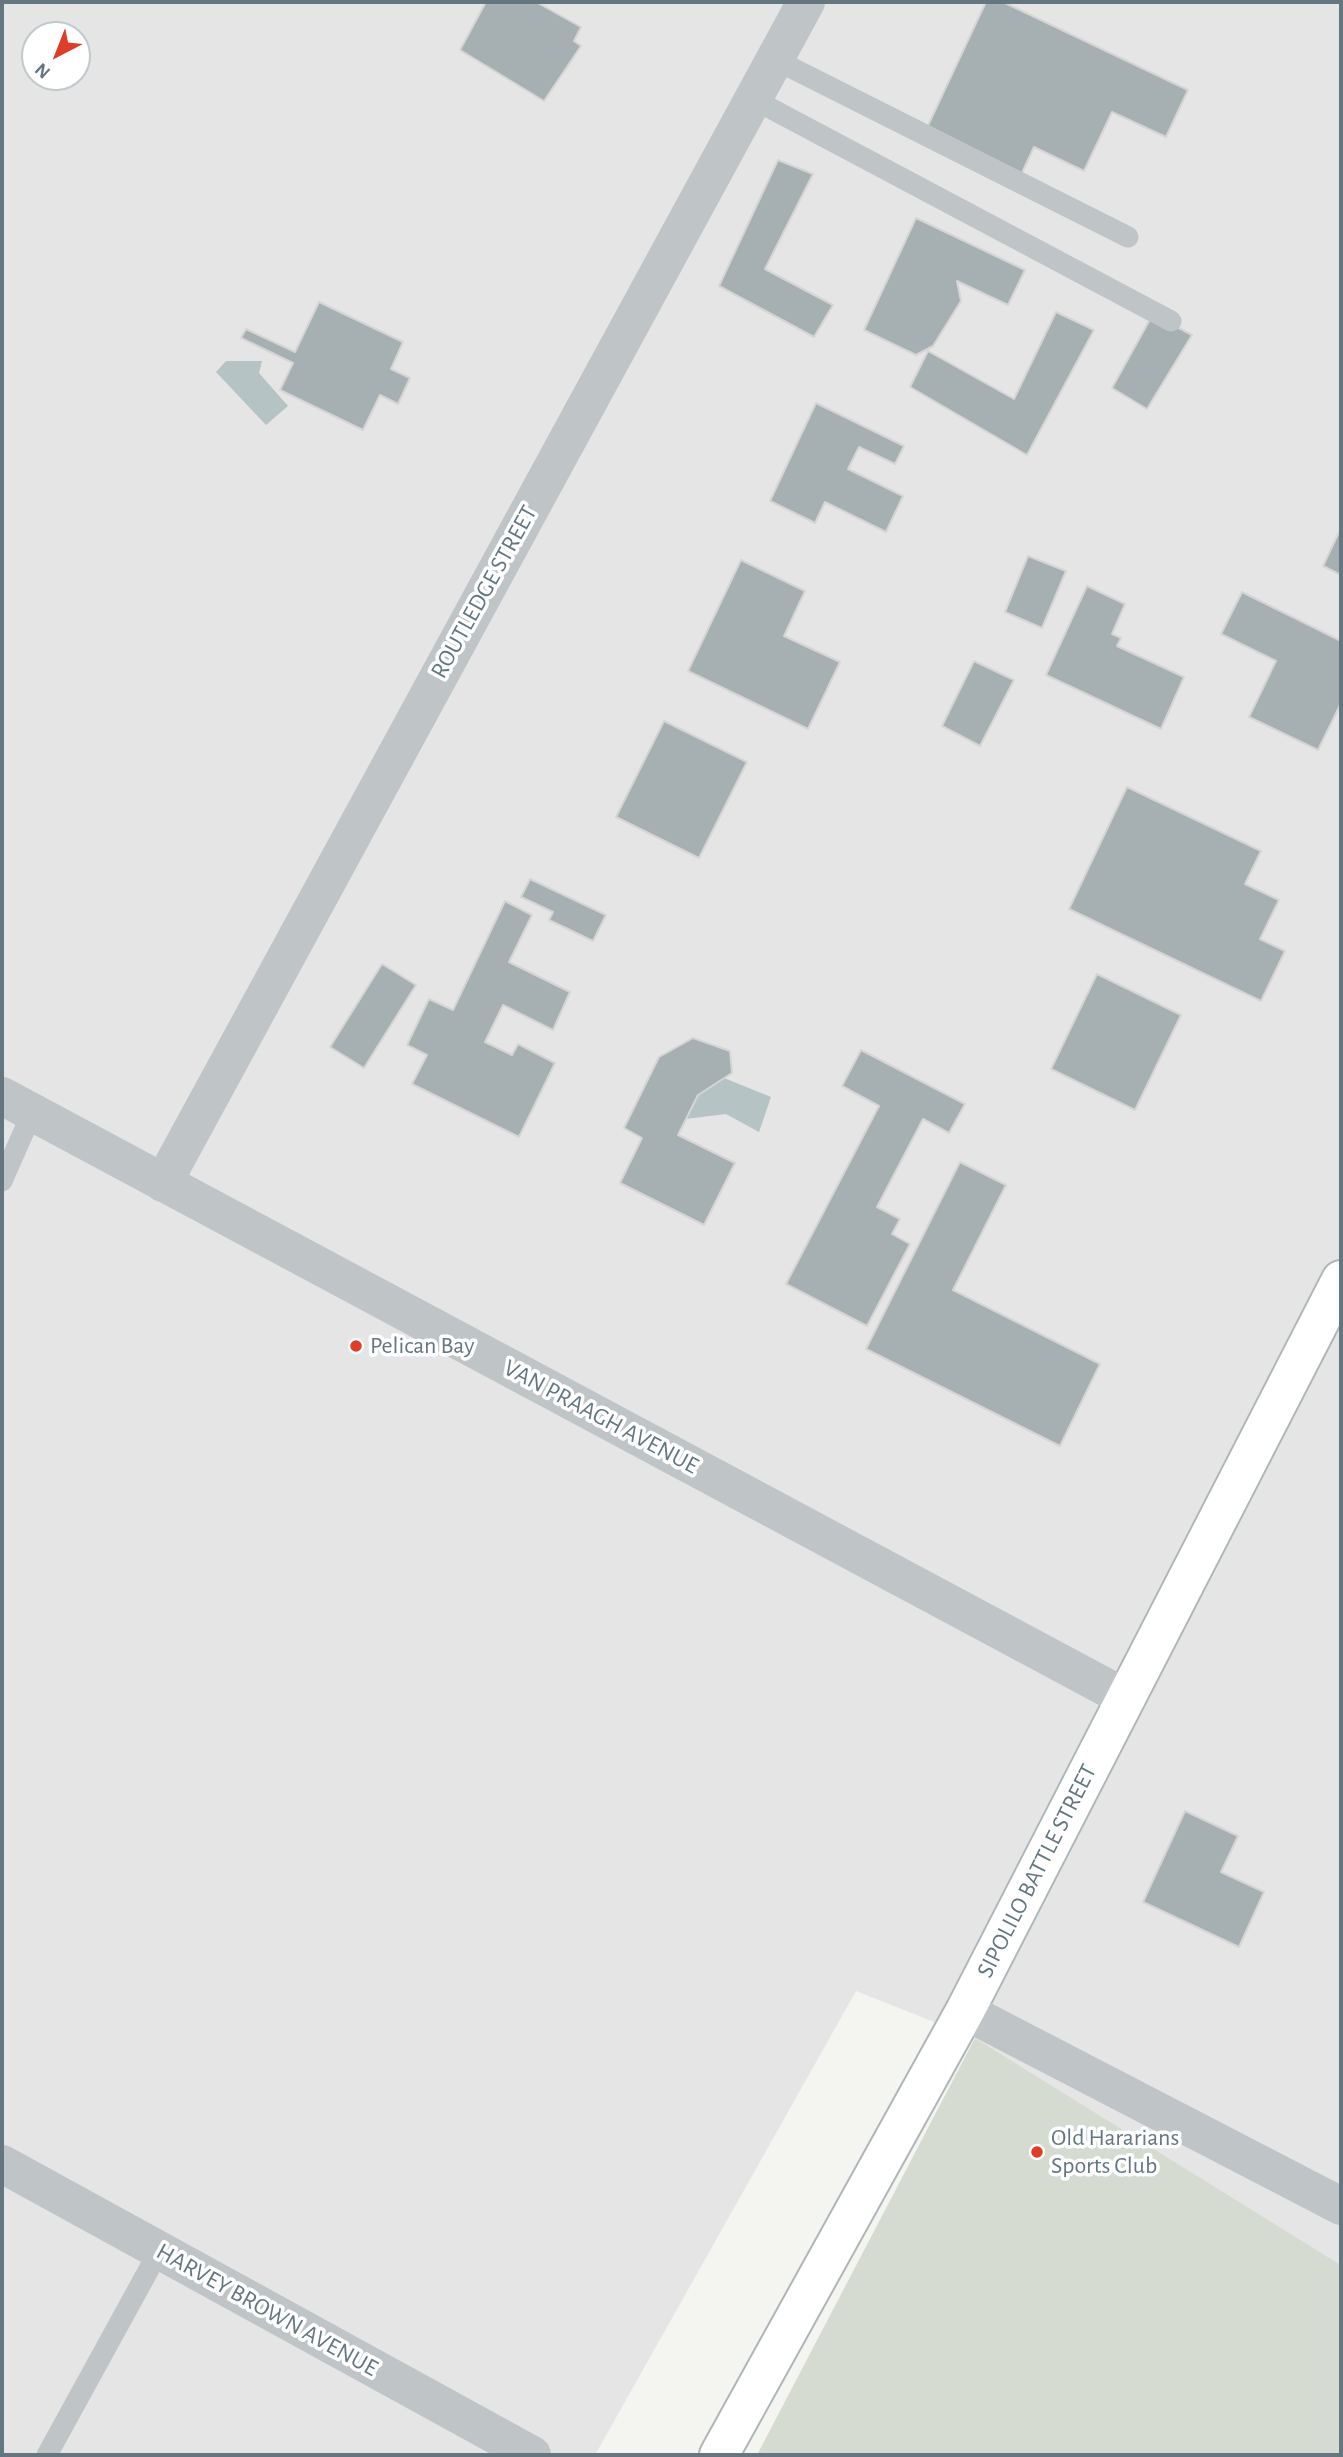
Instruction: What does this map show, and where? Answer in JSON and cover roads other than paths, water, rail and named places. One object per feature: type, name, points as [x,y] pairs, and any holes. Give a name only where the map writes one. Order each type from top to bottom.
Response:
[{"type":"main road","name":"SIPOLILO BATTLE STREET","points":[[719,2455],[965,2011],[1341,1280]]},
{"type":"street","name":"ROUTLEDGE STREET","points":[[163,1183],[776,60],[802,3]]},
{"type":"street","name":"VAN PRAAGH AVENUE","points":[[17,1105],[1126,1698]]},
{"type":"street","points":[[965,2011],[1341,2206]]},
{"type":"street","name":"HARVEY BROWN AVENUE","points":[[2,2164],[531,2455]]},
{"type":"lane","points":[[776,60],[1128,237]]},
{"type":"lane","points":[[753,99],[1171,321]]},
{"type":"lane","points":[[2,1181],[17,1105]]},
{"type":"lane","points":[[47,2455],[159,2251]]},
{"type":"place","name":"Pelican Bay","points":[[356,1346]]},
{"type":"place","name":"Old Hararians Sports Club","points":[[1037,2152]]}]
